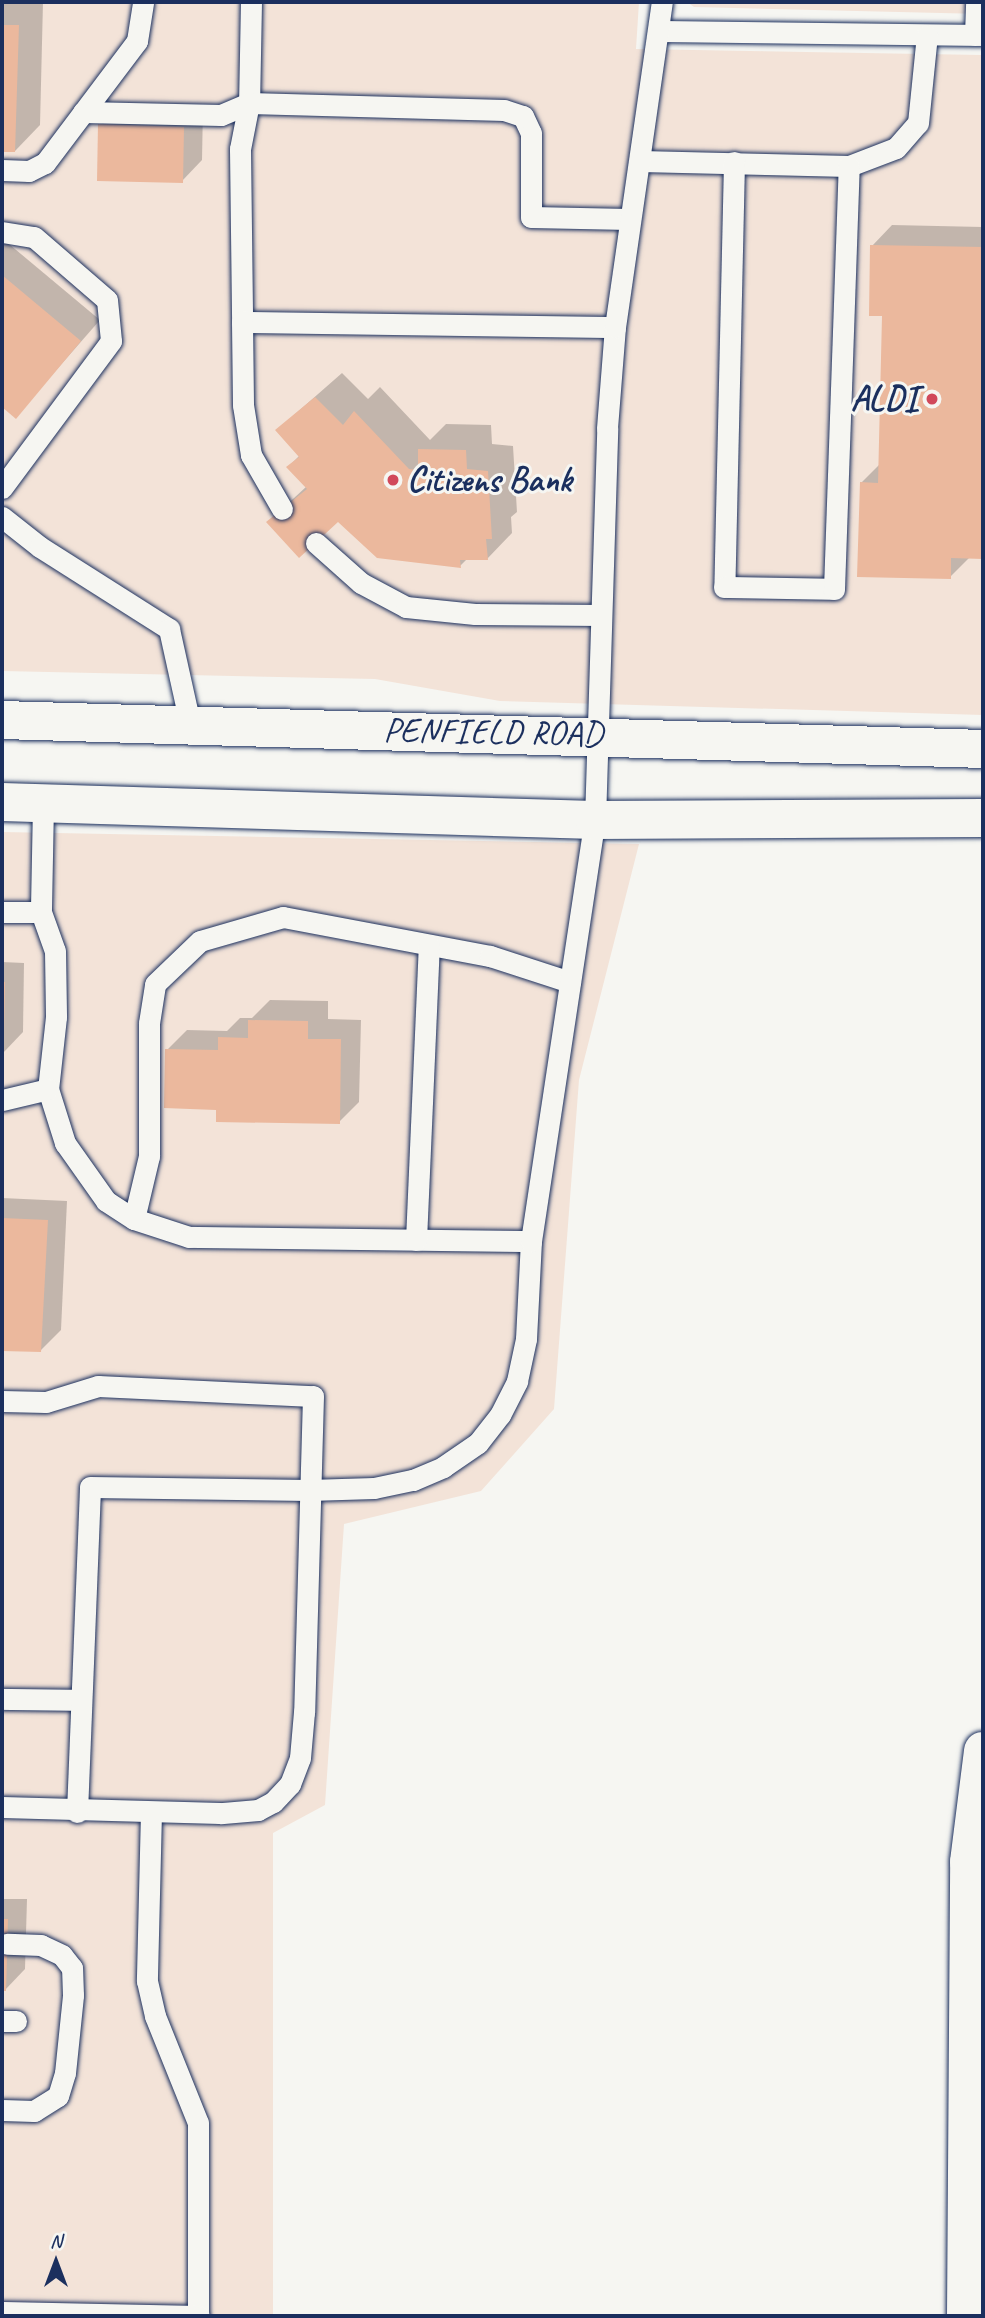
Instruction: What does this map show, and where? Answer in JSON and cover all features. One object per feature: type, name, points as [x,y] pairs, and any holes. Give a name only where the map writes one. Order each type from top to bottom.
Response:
[{"type":"main road","name":"PENFIELD ROAD","points":[[2,720],[597,734],[983,749]]},
{"type":"main road","points":[[2,802],[595,820],[983,818]]},
{"type":"main road","points":[[966,2316],[969,1862],[983,1751]]},
{"type":"lane","points":[[2,170],[29,171],[45,163],[137,41],[144,2]]},
{"type":"lane","points":[[251,2],[249,103],[240,149],[243,405],[251,456],[282,509]]},
{"type":"lane","points":[[77,1812],[90,1488],[309,1490],[374,1488],[413,1480],[443,1467],[478,1443],[500,1415],[517,1381],[526,1339],[531,1241],[595,820],[601,615],[615,327],[629,219],[661,31],[662,2]]},
{"type":"lane","points":[[661,31],[979,35],[976,2]]},
{"type":"lane","points":[[639,161],[849,166],[896,148],[918,123],[927,35]]},
{"type":"lane","points":[[83,112],[221,115],[249,103],[504,110],[523,116],[531,133],[531,217],[629,219]]},
{"type":"lane","points":[[734,162],[724,587],[834,589],[849,166]]},
{"type":"lane","points":[[2,232],[34,237],[107,300],[111,341],[2,488]]},
{"type":"lane","points":[[242,322],[615,327]]},
{"type":"lane","points":[[6,528],[169,629],[190,724]]},
{"type":"lane","points":[[316,543],[361,583],[407,607],[475,614],[601,615]]},
{"type":"lane","points":[[43,804],[41,912],[55,951],[56,1017],[48,1088],[65,1143],[106,1201],[134,1219],[189,1237],[531,1241]]},
{"type":"lane","points":[[2,912],[41,912]]},
{"type":"lane","points":[[134,1219],[149,1156],[149,1023],[155,984],[200,941],[283,917],[490,956],[570,982]]},
{"type":"lane","points":[[416,1240],[429,945]]},
{"type":"lane","points":[[2,1100],[48,1088]]},
{"type":"lane","points":[[2,1401],[46,1402],[98,1386],[313,1396],[304,1712],[300,1758],[290,1784],[273,1802],[257,1810],[77,1812],[2,1807]]},
{"type":"lane","points":[[2,1699],[80,1700]]},
{"type":"lane","points":[[2,2312],[199,2315],[198,2123],[155,2016],[147,1981],[151,1812]]},
{"type":"lane","points":[[2,2110],[34,2111],[58,2096],[65,2073],[72,1995],[72,1968],[62,1955],[41,1945],[7,1944]]},
{"type":"shaded area","points":[[2,2],[639,2],[636,49],[983,55],[983,715],[500,701],[375,679],[2,671]]},
{"type":"shaded area","points":[[687,2],[983,2],[983,14],[694,7]]},
{"type":"shaded area","points":[[2,832],[639,844],[579,1080],[554,1409],[481,1491],[344,1524],[325,1805],[273,1833],[273,2316],[2,2316]]},
{"type":"building","points":[[2,25],[19,25],[15,152],[2,152]]},
{"type":"building","points":[[98,124],[184,127],[183,183],[97,181]]},
{"type":"building","name":"ALDI","points":[[870,245],[983,247],[983,559],[951,558],[951,579],[857,577],[860,482],[878,483],[882,316],[869,316]]},
{"type":"building","points":[[2,275],[81,341],[16,419],[2,407]]},
{"type":"building","name":"Citizens Bank","points":[[315,397],[343,425],[354,411],[409,469],[418,470],[418,449],[466,450],[467,469],[488,471],[492,539],[486,539],[488,560],[460,560],[461,568],[377,558],[338,522],[299,558],[266,522],[307,489],[286,467],[299,457],[275,430]]},
{"type":"building","points":[[2,982],[5,982],[4,1031],[2,1031]]},
{"type":"building","points":[[248,1020],[308,1021],[308,1039],[341,1039],[340,1124],[216,1122],[216,1110],[164,1108],[165,1049],[218,1050],[218,1037],[248,1038]]},
{"type":"building","points":[[2,1218],[48,1220],[41,1352],[2,1351]]},
{"type":"building","points":[[2,1919],[8,1919],[6,1991],[2,1991]]},
{"type":"place","name":"ALDI","points":[[932,399]]},
{"type":"place","name":"Citizens Bank","points":[[393,480]]}]
